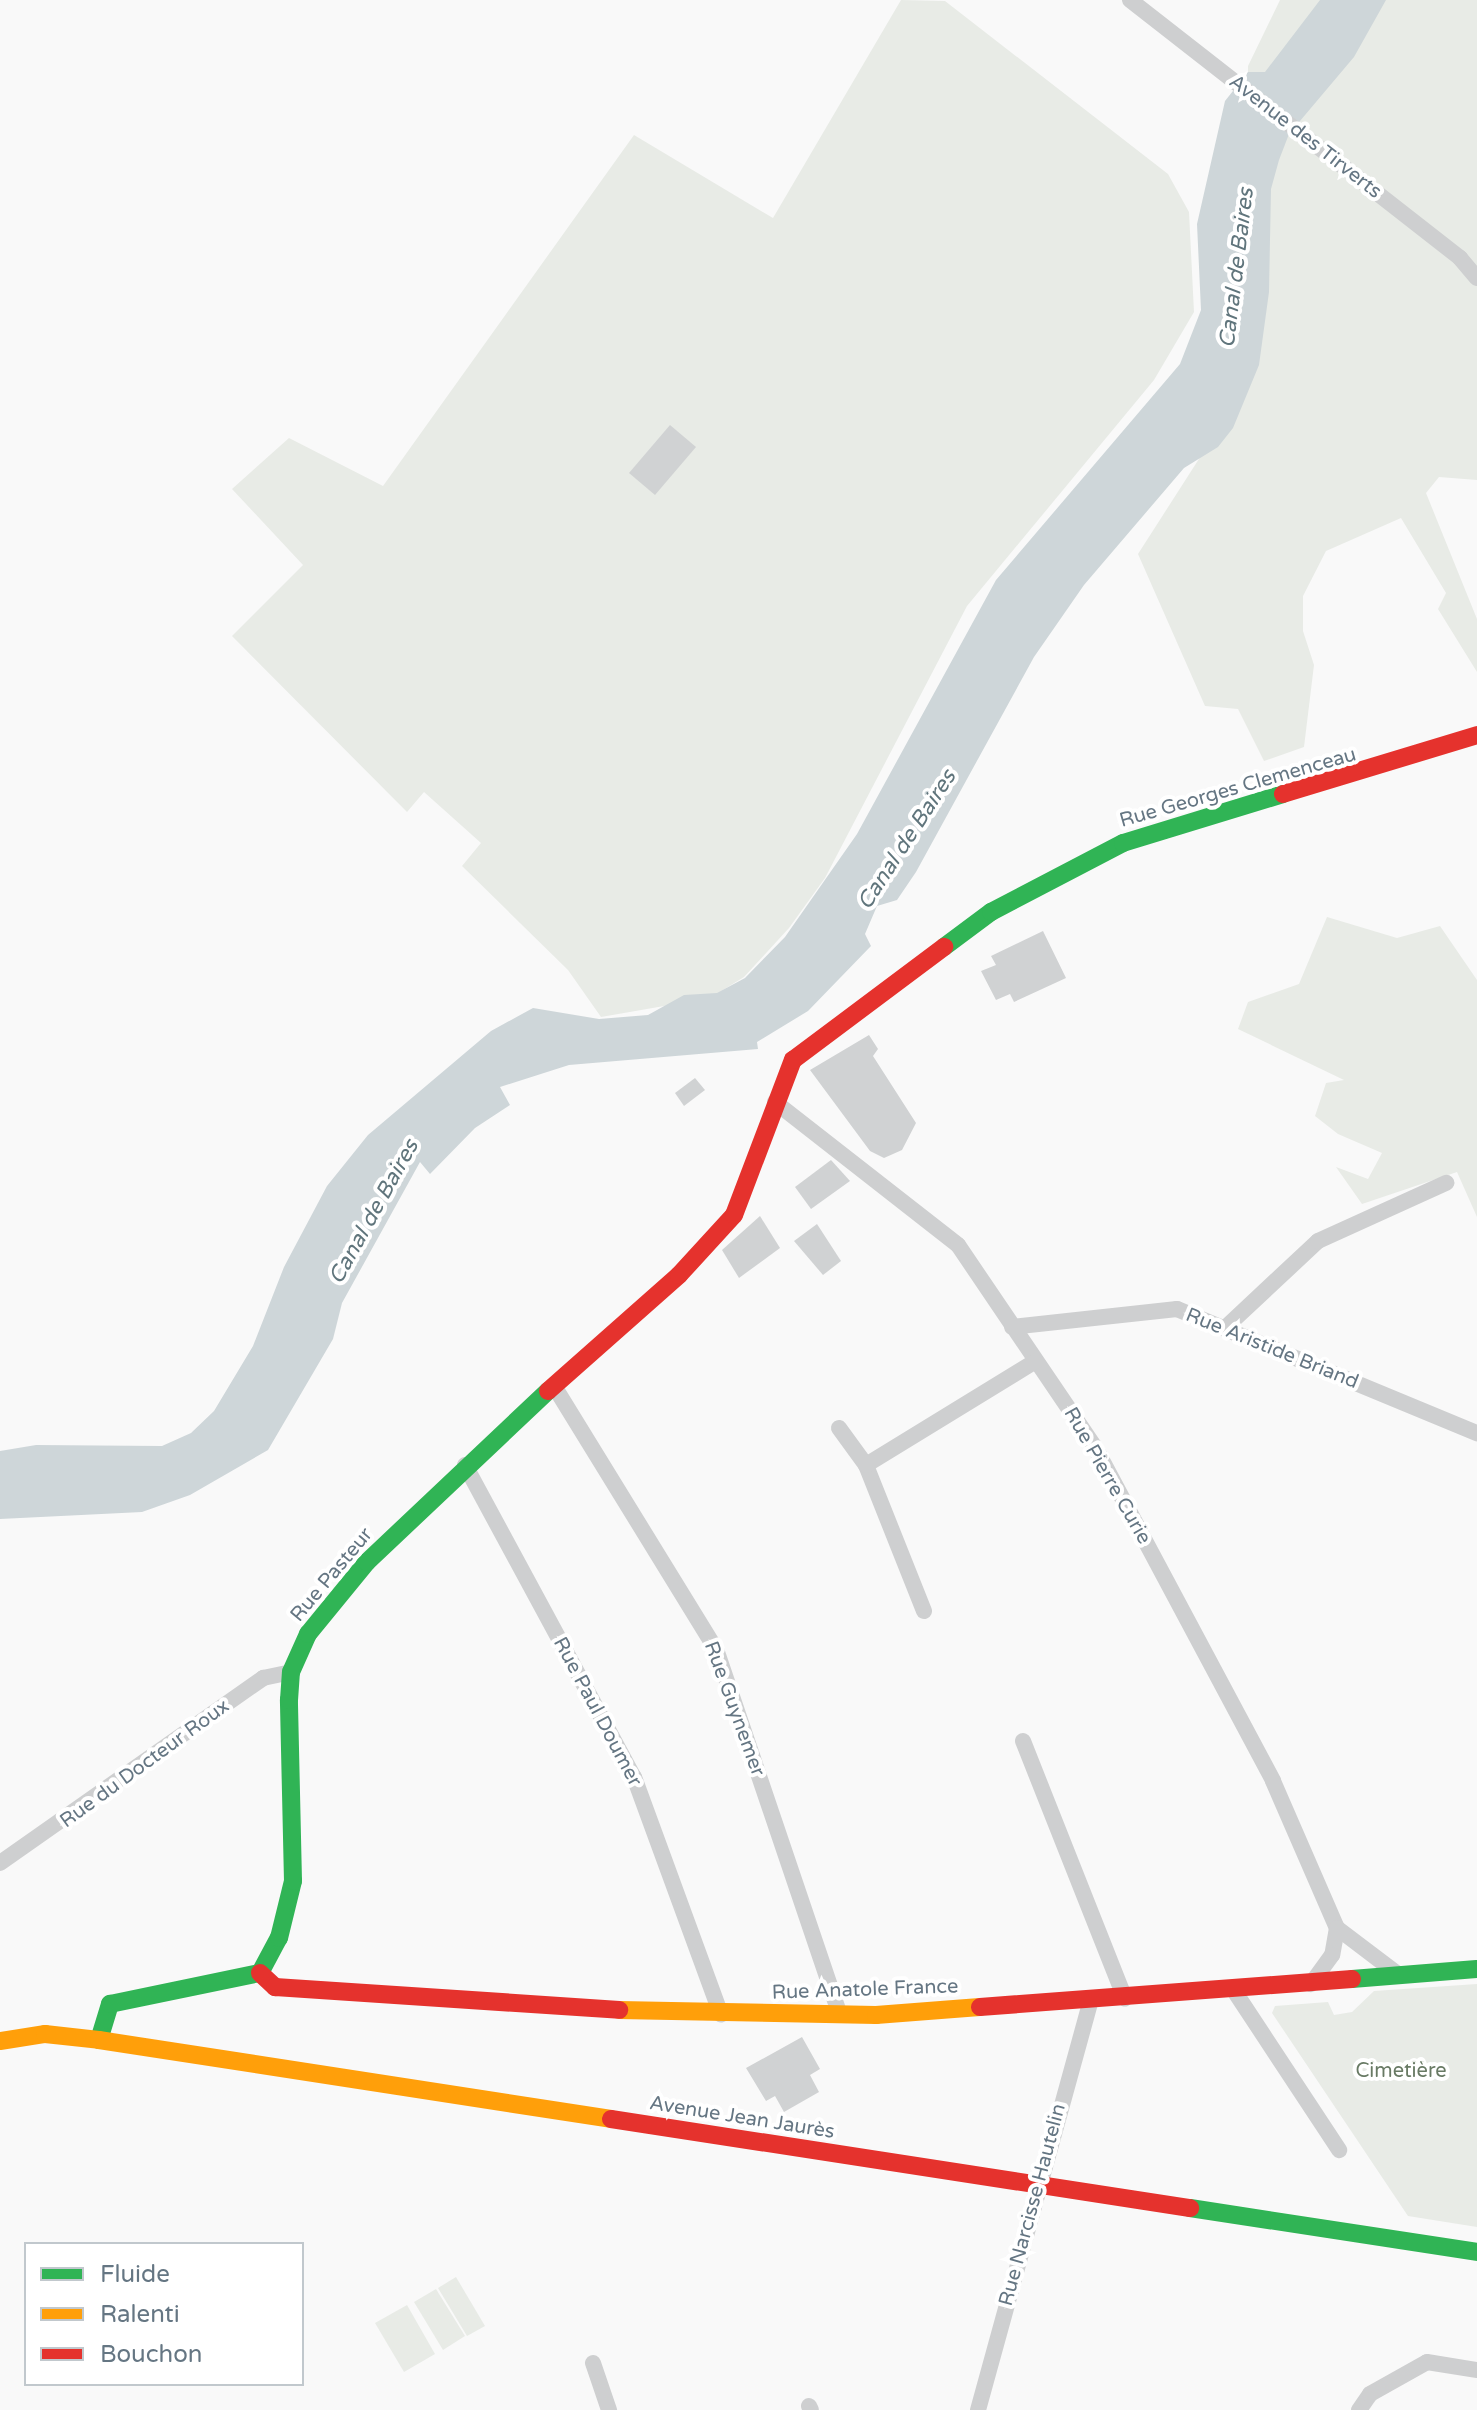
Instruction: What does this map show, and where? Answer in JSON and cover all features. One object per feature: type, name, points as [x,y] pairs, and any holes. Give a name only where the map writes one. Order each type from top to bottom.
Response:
[{"type":"main road","name":"Rue Georges Clemenceau","points":[[788,1069],[817,1039],[991,912],[1123,843],[1477,735]]},
{"type":"main road","name":"Rue Pasteur","points":[[260,1973],[279,1938],[293,1881],[291,1672],[308,1634],[367,1562],[465,1465],[679,1275],[734,1215],[788,1069]]},
{"type":"main road","name":"Rue Anatole France","points":[[260,1973],[275,1987],[721,2015],[840,2015],[1091,2001],[1477,1969]]},
{"type":"main road","points":[[99,2040],[110,2004],[260,1973]]},
{"type":"main road","name":"Avenue Jean Jaurès","points":[[0,2041],[45,2034],[99,2040],[1477,2252]]},
{"type":"street","name":"Avenue des Tirverts","points":[[1130,0],[1302,134],[1477,278]]},
{"type":"street","name":"Rue Pierre Curie","points":[[775,1102],[928,1216],[958,1245],[1095,1447],[1273,1781],[1337,1928],[1400,1976]]},
{"type":"street","points":[[1225,1328],[1318,1241],[1446,1183]]},
{"type":"street","name":"Rue Aristide Briand","points":[[1012,1327],[1161,1308],[1225,1328],[1477,1433]]},
{"type":"street","points":[[866,1465],[1036,1361]]},
{"type":"street","name":"Rue Guynemer","points":[[554,1386],[716,1649],[840,2015]]},
{"type":"street","points":[[839,1428],[866,1465],[924,1611]]},
{"type":"street","name":"Rue Paul Doumer","points":[[465,1465],[634,1777],[721,2015]]},
{"type":"street","name":"Rue du Docteur Roux","points":[[0,1863],[263,1678],[291,1672]]},
{"type":"street","points":[[1023,1741],[1125,1998]]},
{"type":"street","points":[[1311,1984],[1338,1942],[1337,1928]]},
{"type":"street","points":[[1233,1989],[1339,2150]]},
{"type":"street","name":"Rue Narcisse Hautelin","points":[[978,2410],[1037,2185],[1091,2001]]},
{"type":"street","points":[[1359,2410],[1370,2394],[1427,2362],[1477,2370]]},
{"type":"street","points":[[593,2363],[609,2410]]},
{"type":"green space","points":[[901,0],[945,1],[1168,174],[1189,212],[1194,312],[1154,380],[967,606],[825,878],[789,928],[744,977],[710,998],[601,1017],[568,970],[462,866],[481,843],[424,792],[407,812],[232,636],[303,565],[232,489],[289,438],[383,486],[634,135],[773,218]]},
{"type":"green space","points":[[1280,0],[1477,0],[1477,480],[1439,477],[1426,493],[1477,619],[1477,672],[1438,609],[1446,593],[1401,518],[1326,551],[1303,596],[1303,631],[1314,665],[1304,747],[1264,761],[1238,709],[1205,706],[1138,554],[1247,384],[1248,66]]},
{"type":"green space","points":[[1327,917],[1397,938],[1440,926],[1477,980],[1477,1217],[1457,1172],[1362,1204],[1336,1167],[1368,1179],[1382,1153],[1338,1134],[1315,1116],[1326,1083],[1344,1080],[1238,1029],[1248,1002],[1299,984]]},
{"type":"green space","name":"Cimetière","points":[[1477,1984],[1477,2227],[1408,2216],[1272,2013],[1275,2006],[1328,2002],[1334,2015],[1352,2012],[1374,1991]]},
{"type":"green space","points":[[456,2277],[485,2326],[467,2336],[438,2288]]},
{"type":"green space","points":[[436,2289],[465,2336],[443,2350],[414,2302]]},
{"type":"green space","points":[[407,2305],[435,2354],[404,2372],[375,2323]]},
{"type":"water","name":"Canal de Baires","points":[[1320,0],[1386,0],[1354,57],[1289,134],[1279,160],[1271,189],[1269,292],[1259,365],[1233,428],[1218,447],[1184,468],[1084,585],[1034,657],[916,872],[897,900],[877,906],[865,934],[871,946],[808,1011],[757,1042],[758,1049],[569,1065],[500,1087],[510,1105],[475,1128],[430,1174],[420,1162],[342,1303],[333,1339],[268,1450],[190,1495],[142,1512],[0,1519],[0,1451],[36,1445],[162,1446],[191,1433],[214,1411],[253,1346],[284,1267],[327,1186],[368,1135],[491,1031],[533,1008],[599,1019],[648,1015],[684,995],[717,993],[745,978],[785,937],[857,834],[996,580],[1180,364],[1201,310],[1197,224],[1225,101],[1248,72],[1265,72]]},
{"type":"building","points":[[670,425],[696,447],[655,495],[629,473]]},
{"type":"building","points":[[1043,931],[1066,978],[1014,1002],[1010,994],[996,1000],[981,971],[996,965],[991,956]]},
{"type":"building","points":[[869,1035],[878,1049],[873,1056],[916,1123],[902,1150],[884,1158],[870,1151],[810,1070]]},
{"type":"building","points":[[695,1078],[705,1090],[684,1106],[675,1093]]},
{"type":"building","points":[[831,1160],[850,1181],[811,1209],[795,1187]]},
{"type":"building","points":[[760,1216],[780,1248],[739,1278],[722,1250]]},
{"type":"building","points":[[817,1224],[841,1261],[823,1275],[794,1241]]},
{"type":"building","points":[[802,2037],[820,2069],[810,2075],[819,2092],[784,2112],[775,2096],[766,2101],[746,2068]]},
{"type":"traffic: fast","points":[[944,947],[991,912],[1123,843],[1283,794]]},
{"type":"traffic: fast","points":[[260,1973],[279,1938],[293,1881],[289,1700],[291,1672],[308,1634],[367,1562],[548,1391]]},
{"type":"traffic: fast","points":[[1352,1979],[1477,1969]]},
{"type":"traffic: fast","points":[[99,2040],[110,2004],[260,1973]]},
{"type":"traffic: fast","points":[[1190,2208],[1477,2252]]},
{"type":"traffic: slow","points":[[619,2010],[876,2015],[980,2007]]},
{"type":"traffic: slow","points":[[0,2041],[45,2034],[99,2040],[611,2119]]},
{"type":"traffic: jam","points":[[1283,794],[1477,735]]},
{"type":"traffic: jam","points":[[548,1391],[679,1275],[734,1215],[793,1060],[944,947]]},
{"type":"traffic: jam","points":[[260,1973],[275,1987],[619,2010]]},
{"type":"traffic: jam","points":[[980,2007],[1352,1979]]},
{"type":"traffic: jam","points":[[611,2119],[1190,2208]]}]
